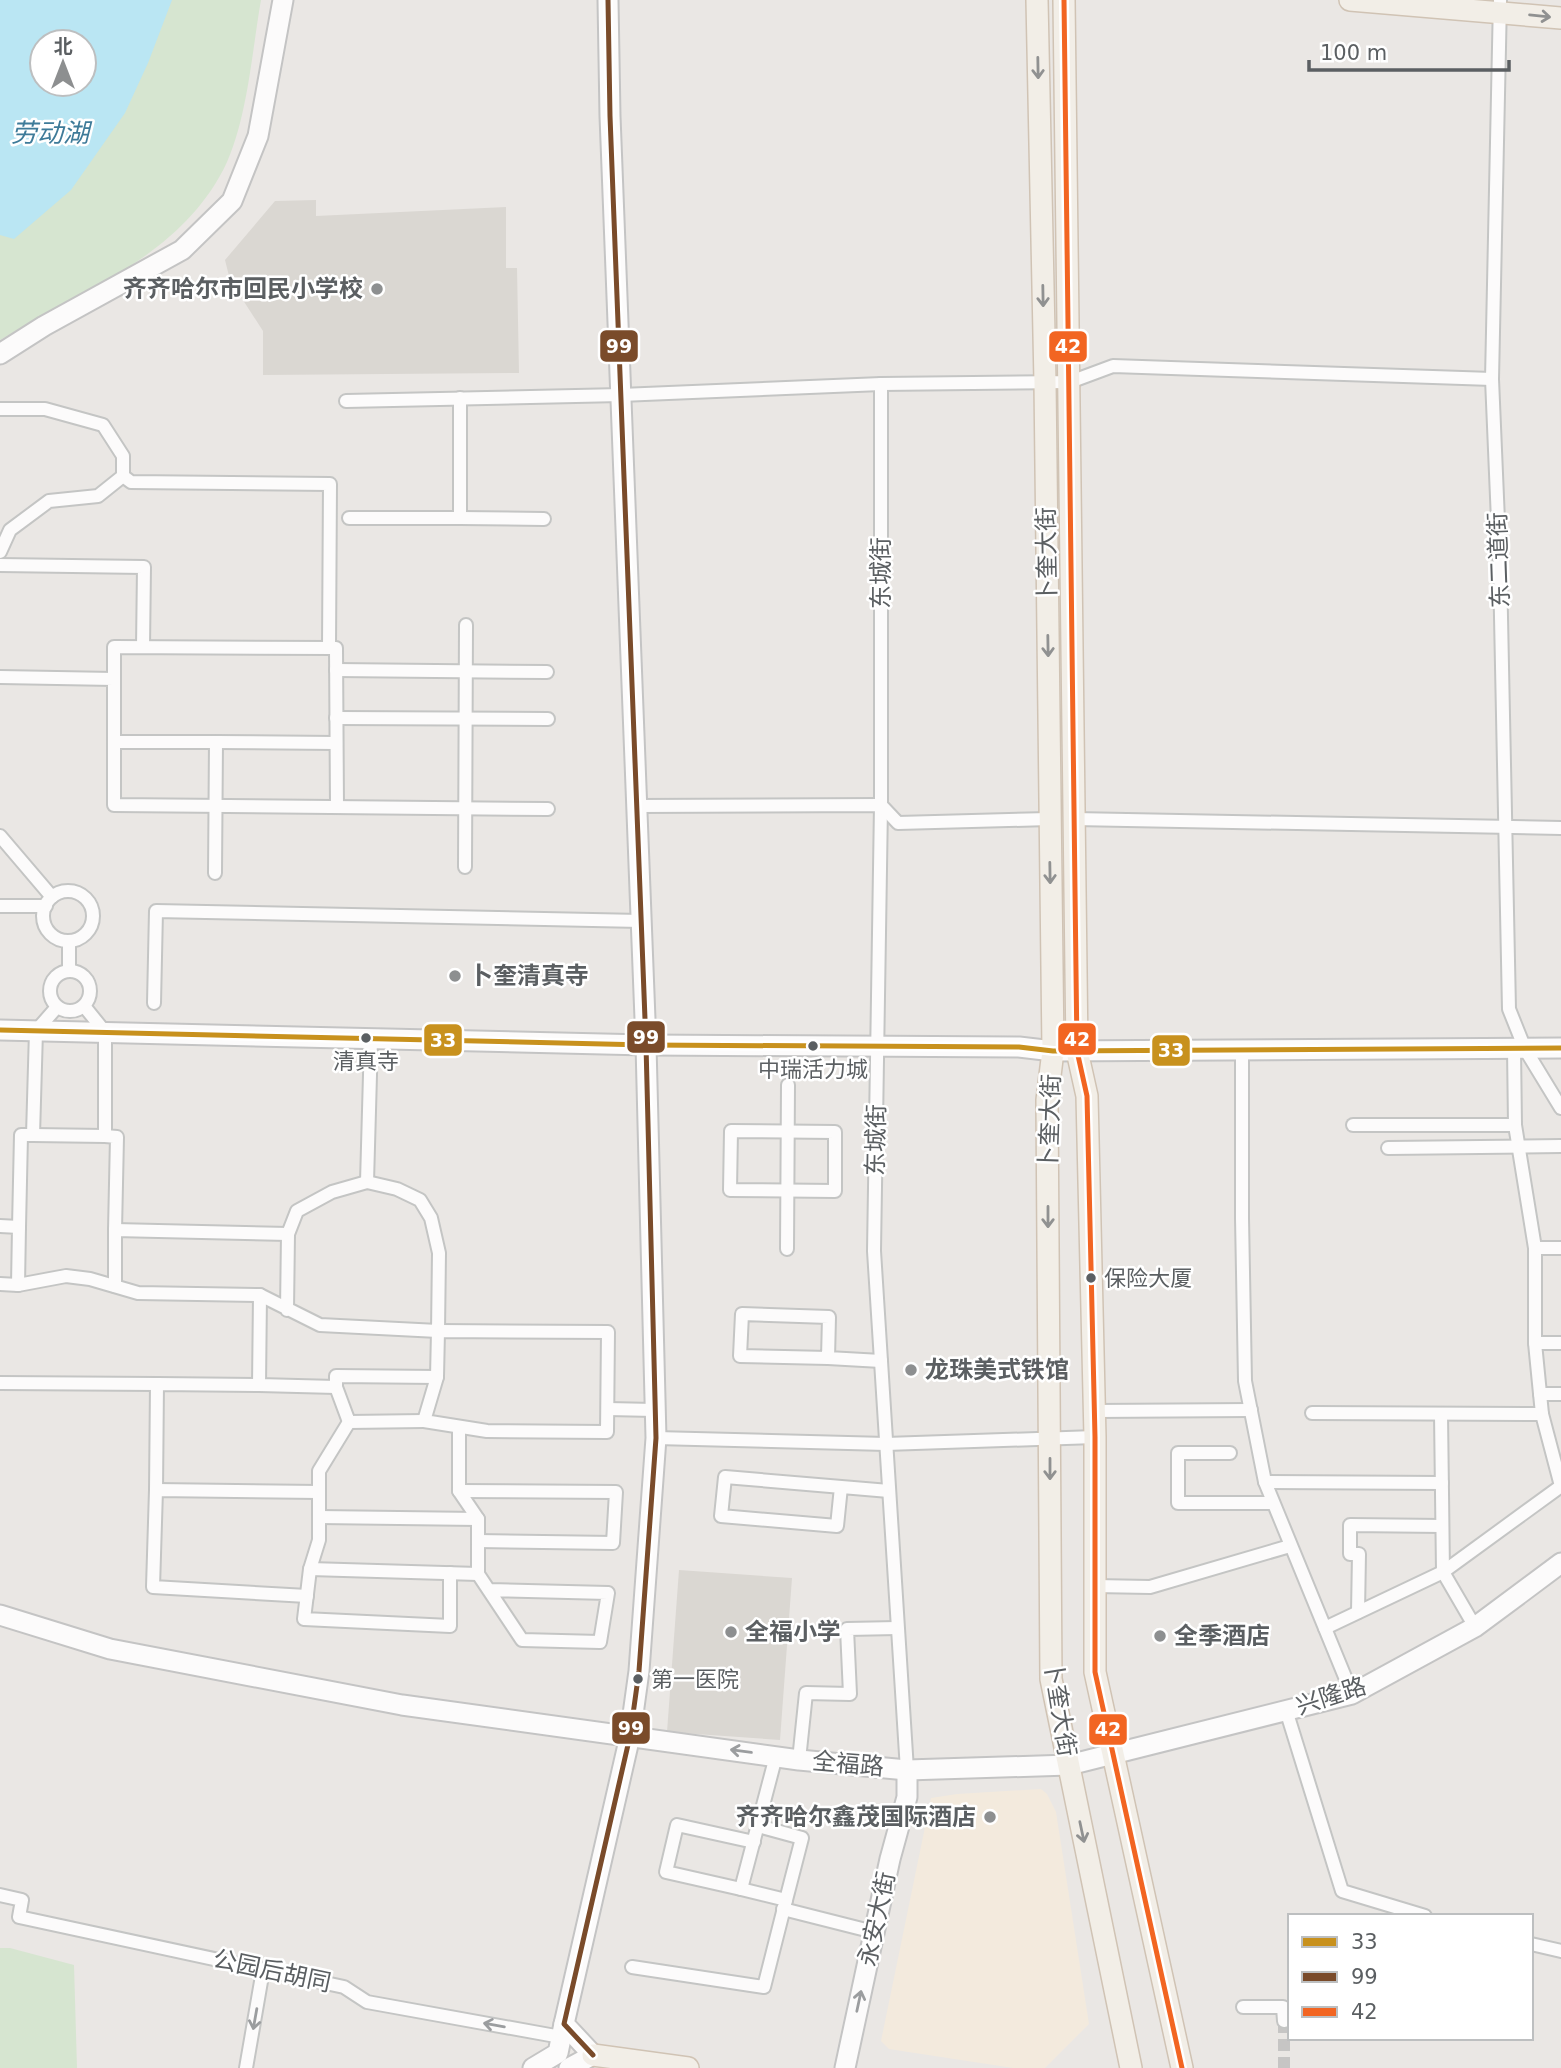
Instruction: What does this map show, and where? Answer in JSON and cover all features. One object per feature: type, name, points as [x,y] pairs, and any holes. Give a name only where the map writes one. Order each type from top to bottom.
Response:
[{"type":"main road","points":[[0,354],[44,326],[182,250],[232,201],[258,136],[283,0]]},
{"type":"main road","points":[[533,2068],[558,2053],[630,1736],[639,1671],[656,1438],[646,1045],[610,116],[608,0]]},
{"type":"main road","name":"卜奎大街","points":[[1037,0],[1045,382],[1053,1051],[1046,1100],[1051,1679],[1131,2068]]},
{"type":"main road","name":"卜奎大街","points":[[1064,0],[1077,1051],[1087,1096],[1095,1437],[1095,1672],[1182,2068]]},
{"type":"main road","points":[[1350,0],[1500,6],[1561,18]]},
{"type":"main road","points":[[0,1030],[646,1045],[1019,1047],[1053,1051],[1561,1048]]},
{"type":"main road","name":"兴隆路","points":[[1069,1765],[1352,1694],[1475,1627],[1561,1563]]},
{"type":"main road","name":"全福路","points":[[0,1615],[110,1649],[388,1702],[799,1760],[906,1770],[1069,1765]]},
{"type":"main road","name":"永安大街","points":[[845,2068],[890,1859],[907,1797],[906,1770]]},
{"type":"main road","points":[[562,2031],[605,2060]]},
{"type":"main road","points":[[569,2068],[605,2060],[688,2068]]},
{"type":"street","name":"东二道街","points":[[1500,6],[1492,379],[1500,568],[1509,1009],[1520,1049],[1561,1108]]},
{"type":"street","points":[[346,401],[621,395],[881,384],[1070,382],[1113,366],[1492,379]]},
{"type":"street","name":"东城街","points":[[881,384],[881,805],[874,1251],[906,1770]]},
{"type":"street","points":[[460,398],[460,519]]},
{"type":"street","points":[[0,409],[45,409],[103,425],[123,456],[123,475],[131,482],[330,484],[329,648]]},
{"type":"street","points":[[0,552],[10,530],[49,501],[98,496],[123,475]]},
{"type":"street","points":[[349,518],[544,519]]},
{"type":"street","points":[[0,565],[144,567],[143,647]]},
{"type":"street","points":[[465,867],[466,625]]},
{"type":"street","points":[[337,807],[336,648],[114,647],[114,805],[216,806],[337,807],[465,808],[548,808]]},
{"type":"street","points":[[336,670],[547,672]]},
{"type":"street","points":[[0,677],[114,679]]},
{"type":"street","points":[[336,718],[548,719]]},
{"type":"street","points":[[114,742],[336,743]]},
{"type":"street","points":[[215,873],[216,742]]},
{"type":"street","points":[[636,806],[881,805],[898,823],[1049,819]]},
{"type":"street","points":[[1074,819],[1561,828]]},
{"type":"street","points":[[0,836],[49,902]]},
{"type":"street","points":[[0,906],[49,902],[67,891],[75,892],[89,901],[92,908],[92,925],[88,932],[69,941],[58,938],[46,927],[44,919],[49,902]]},
{"type":"street","points":[[154,1003],[156,911],[641,921]]},
{"type":"street","points":[[69,941],[69,971]]},
{"type":"street","points":[[69,971],[81,975],[89,985],[89,997],[84,1006],[70,1012],[57,1007],[50,996],[52,982],[56,976],[69,971]]},
{"type":"street","points":[[84,1006],[105,1032],[106,1136]]},
{"type":"street","points":[[33,1135],[36,1031],[57,1007]]},
{"type":"street","points":[[368,1182],[371,1039]]},
{"type":"street","points":[[1325,1628],[1443,1572],[1560,1481],[1542,1414],[1535,1343],[1535,1248],[1515,1125],[1520,1049]]},
{"type":"street","points":[[1242,1051],[1245,1381],[1265,1482],[1352,1694]]},
{"type":"street","points":[[787,1249],[788,1085]]},
{"type":"street","points":[[1353,1125],[1515,1125]]},
{"type":"street","points":[[731,1131],[835,1132],[835,1191],[788,1191],[730,1190],[731,1131]]},
{"type":"street","points":[[18,1284],[21,1135],[106,1136],[117,1137],[114,1286]]},
{"type":"street","points":[[1388,1148],[1561,1146]]},
{"type":"street","points":[[287,1310],[288,1234],[297,1211],[332,1192],[368,1182],[397,1189],[420,1200],[432,1218],[439,1253],[437,1377],[424,1421]]},
{"type":"street","points":[[0,1226],[19,1227]]},
{"type":"street","points":[[116,1230],[288,1234]]},
{"type":"street","points":[[1535,1248],[1561,1248]]},
{"type":"street","points":[[0,1284],[18,1284],[66,1276],[138,1293],[260,1295],[320,1325],[438,1331],[608,1332],[607,1432],[487,1431],[424,1421],[349,1422]]},
{"type":"street","points":[[259,1385],[260,1295]]},
{"type":"street","points":[[828,1358],[829,1317],[741,1314],[740,1356],[881,1361]]},
{"type":"street","points":[[1535,1343],[1561,1343]]},
{"type":"street","points":[[349,1422],[336,1387],[336,1376],[437,1377]]},
{"type":"street","points":[[0,1383],[336,1387]]},
{"type":"street","points":[[158,1384],[153,1587],[307,1596]]},
{"type":"street","points":[[1540,1394],[1561,1394]]},
{"type":"street","points":[[608,1409],[654,1410]]},
{"type":"street","points":[[1094,1410],[1251,1410]]},
{"type":"street","points":[[1312,1413],[1542,1414]]},
{"type":"street","points":[[1441,1414],[1443,1572],[1475,1627]]},
{"type":"street","points":[[349,1422],[319,1471],[319,1540],[310,1569],[304,1619],[450,1626],[450,1573]]},
{"type":"street","points":[[459,1427],[458,1491],[478,1519],[478,1574],[522,1640],[600,1642],[607,1593],[490,1590]]},
{"type":"street","points":[[656,1438],[886,1444],[1050,1441],[1095,1437]]},
{"type":"street","points":[[1230,1453],[1178,1453],[1178,1503],[1273,1503]]},
{"type":"street","points":[[841,1487],[838,1526],[721,1516],[725,1477],[889,1491]]},
{"type":"street","points":[[1265,1482],[1442,1483]]},
{"type":"street","points":[[156,1490],[319,1492]]},
{"type":"street","points":[[458,1491],[616,1492],[613,1543],[478,1541]]},
{"type":"street","points":[[319,1517],[478,1519]]},
{"type":"street","points":[[1358,1612],[1359,1554],[1350,1554],[1350,1525],[1442,1526]]},
{"type":"street","points":[[1095,1586],[1150,1587],[1290,1546]]},
{"type":"street","points":[[310,1569],[478,1574]]},
{"type":"street","points":[[799,1760],[806,1693],[850,1694],[847,1629],[897,1628]]},
{"type":"street","points":[[1286,1710],[1342,1891],[1418,1914]]},
{"type":"street","points":[[741,1889],[776,1756]]},
{"type":"street","points":[[754,1842],[677,1825],[666,1872],[741,1889],[874,1932]]},
{"type":"street","points":[[632,1967],[764,1987],[802,1838],[758,1826]]},
{"type":"street","name":"公园后胡同","points":[[0,1895],[22,1900],[19,1917],[344,1987],[366,2002],[562,2031]]},
{"type":"street","points":[[1533,1944],[1561,1951]]},
{"type":"street","points":[[246,2068],[263,1970]]},
{"type":"street","points":[[1243,2007],[1283,2007],[1284,2021]]},
{"type":"shaded area","name":"齐齐哈尔市回民小学校","points":[[316,200],[316,216],[506,207],[506,268],[517,268],[519,373],[263,375],[263,331],[230,280],[225,260],[275,201]]},
{"type":"shaded area","name":"全福小学","points":[[679,1570],[792,1578],[780,1740],[667,1732]]},
{"type":"shaded area","points":[[1041,1789],[1047,1794],[1056,1812],[1089,2024],[1045,2068],[1013,2068],[889,2049],[881,2041],[931,1798]]},
{"type":"green space","points":[[0,0],[261,0],[240,124],[227,162],[208,194],[185,222],[158,246],[97,287],[0,340]]},
{"type":"green space","points":[[0,1948],[10,1948],[74,1965],[77,2068],[0,2068]]},
{"type":"water","name":"劳动湖","points":[[0,0],[172,0],[125,113],[71,190],[14,239],[0,235]]},
{"type":"tunnel","points":[[1284,2021],[1284,2068]]},
{"type":"transit line","name":"99","points":[[593,2055],[564,2024],[630,1736],[639,1671],[656,1438],[646,1045],[610,116],[608,0]]},
{"type":"transit line","name":"42","points":[[1064,0],[1077,1051],[1087,1096],[1095,1437],[1095,1672],[1182,2068]]},
{"type":"transit line","name":"33","points":[[0,1030],[646,1045],[1019,1047],[1053,1051],[1561,1048]]},
{"type":"place","name":"齐齐哈尔市回民小学校","points":[[377,289]]},
{"type":"place","name":"卜奎清真寺","points":[[455,976]]},
{"type":"place","name":"清真寺","points":[[366,1038]]},
{"type":"place","name":"中瑞活力城","points":[[813,1046]]},
{"type":"place","name":"保险大厦","points":[[1091,1278]]},
{"type":"place","name":"龙珠美式铁馆","points":[[911,1370]]},
{"type":"place","name":"全福小学","points":[[731,1632]]},
{"type":"place","name":"全季酒店","points":[[1160,1636]]},
{"type":"place","name":"第一医院","points":[[638,1679]]},
{"type":"place","name":"齐齐哈尔鑫茂国际酒店","points":[[990,1817]]}]
